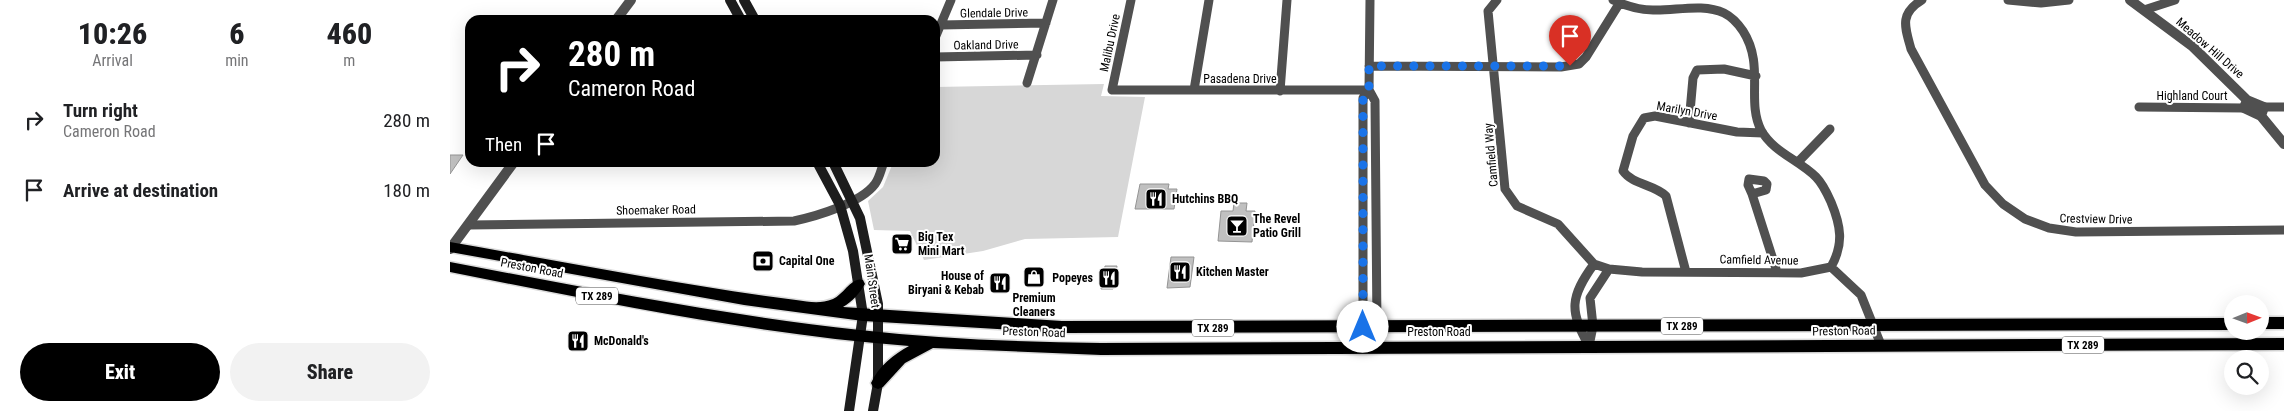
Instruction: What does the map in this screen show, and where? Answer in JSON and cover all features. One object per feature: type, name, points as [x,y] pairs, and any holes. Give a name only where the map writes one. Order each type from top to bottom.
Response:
[{"type":"main road","points":[[730,0],[738,15]]},
{"type":"main road","points":[[744,0],[752,15]]},
{"type":"main road","name":"Main Street","points":[[820,167],[840,205],[854,251],[863,315],[849,411]]},
{"type":"main road","name":"Main Street","points":[[836,167],[860,218],[880,316],[878,383],[873,411]]},
{"type":"main road","name":"Preston Road","points":[[451,250],[744,299],[863,315],[1062,327],[2224,324]]},
{"type":"main road","name":"Preston Road","points":[[450,267],[663,308],[860,336],[937,342],[1075,348],[2284,344]]},
{"type":"main road","points":[[817,309],[839,303],[848,298],[854,293],[858,284]]},
{"type":"main road","points":[[663,308],[681,287]]},
{"type":"main road","points":[[2269,324],[2284,323]]},
{"type":"main road","points":[[1167,348],[1170,328]]},
{"type":"main road","points":[[878,383],[891,365],[903,355],[937,342]]},
{"type":"street","points":[[620,15],[631,0]]},
{"type":"street","points":[[941,25],[951,0]]},
{"type":"street","points":[[1027,83],[1053,0]]},
{"type":"street","name":"Malibu Drive","points":[[1112,90],[1131,0]]},
{"type":"street","points":[[1194,90],[1209,0]]},
{"type":"street","points":[[1280,91],[1287,0]]},
{"type":"street","points":[[1370,0],[1369,90],[1375,101],[1375,216],[1370,347]]},
{"type":"street","name":"Camfield Way","points":[[1496,0],[1488,11],[1495,66],[1505,189],[1517,206],[1558,224],[1594,264],[1609,270],[1686,272]]},
{"type":"street","name":"Crestview Drive","points":[[1922,0],[1912,5],[1905,15],[1905,26],[1911,49],[1985,185],[1994,197],[2022,218],[2054,231],[2284,230]]},
{"type":"street","points":[[2008,0],[2041,3],[2069,0]]},
{"type":"street","name":"Meadow Hill Drive","points":[[2130,0],[2192,46],[2246,104],[2263,112],[2284,144]]},
{"type":"street","points":[[2144,10],[2175,0]]},
{"type":"street","points":[[1369,66],[1561,67],[1579,64],[1588,54],[1616,2],[1652,10],[1690,6],[1711,8],[1724,13],[1738,23],[1747,35],[1756,76],[1757,118],[1763,133],[1770,142],[1817,178],[1825,189],[1838,218],[1842,234],[1838,256],[1831,267],[1861,295],[1881,345]]},
{"type":"street","name":"Glendale Drive","points":[[941,25],[1046,24]]},
{"type":"street","name":"Oakland Drive","points":[[940,57],[1037,55]]},
{"type":"street","points":[[1689,123],[1693,78],[1697,70],[1724,69],[1756,76]]},
{"type":"street","name":"Pasadena Drive","points":[[1112,90],[1369,90]]},
{"type":"street","points":[[1369,90],[1363,98],[1363,216],[1370,327]]},
{"type":"street","name":"Highland Court","points":[[2139,107],[2246,104]]},
{"type":"street","points":[[2263,112],[2284,107]]},
{"type":"street","name":"Marilyn Drive","points":[[1686,272],[1666,196],[1659,188],[1628,178],[1624,171],[1634,136],[1643,119],[1655,116],[1737,132],[1763,133]]},
{"type":"street","points":[[1798,162],[1830,129]]},
{"type":"street","points":[[451,250],[511,167]]},
{"type":"street","name":"Shoemaker Road","points":[[470,225],[794,221],[852,200],[874,185],[882,167]]},
{"type":"street","points":[[1752,194],[1777,272]]},
{"type":"street","points":[[1363,216],[1375,216]]},
{"type":"street","points":[[1589,346],[1577,326],[1573,304],[1575,291],[1594,264]]},
{"type":"street","name":"Camfield Avenue","points":[[1686,272],[1801,273],[1831,267]]},
{"type":"street","points":[[1589,346],[1593,326],[1590,298],[1609,270]]},
{"type":"shaded area","points":[[1104,84],[1101,96],[1145,97],[1118,237],[1025,239],[983,251],[924,260],[910,231],[874,230],[868,201],[883,187],[891,167],[940,167],[940,87]]},
{"type":"building","points":[[450,155],[463,155],[450,174]]},
{"type":"building","name":"Hutchins BBQ","points":[[1140,184],[1169,184],[1168,189],[1177,189],[1174,209],[1135,209]]},
{"type":"building","name":"The Revel Patio Grill","points":[[1234,203],[1247,203],[1246,211],[1255,211],[1252,242],[1218,241],[1221,211],[1233,211]]},
{"type":"building","name":"Kitchen Master","points":[[1171,257],[1194,257],[1190,287],[1167,288]]},
{"type":"building","name":"Popeyes","points":[[1105,266],[1117,266],[1113,289],[1101,289]]},
{"type":"place","name":"Hutchins BBQ","points":[[1156,199]]},
{"type":"place","name":"The Revel Patio Grill","points":[[1237,226]]},
{"type":"place","name":"Big Tex Mini Mart","points":[[902,244]]},
{"type":"place","name":"Capital One","points":[[763,261]]},
{"type":"place","name":"Kitchen Master","points":[[1180,272]]},
{"type":"place","name":"Premium Cleaners","points":[[1034,277]]},
{"type":"place","name":"Popeyes","points":[[1109,278]]},
{"type":"place","name":"House of Biryani & Kebab","points":[[1000,283]]},
{"type":"place","name":"McDonald's","points":[[578,341]]},
{"type":"route","points":[[1363,327],[1363,98],[1369,90],[1369,66],[1570,66]]}]
